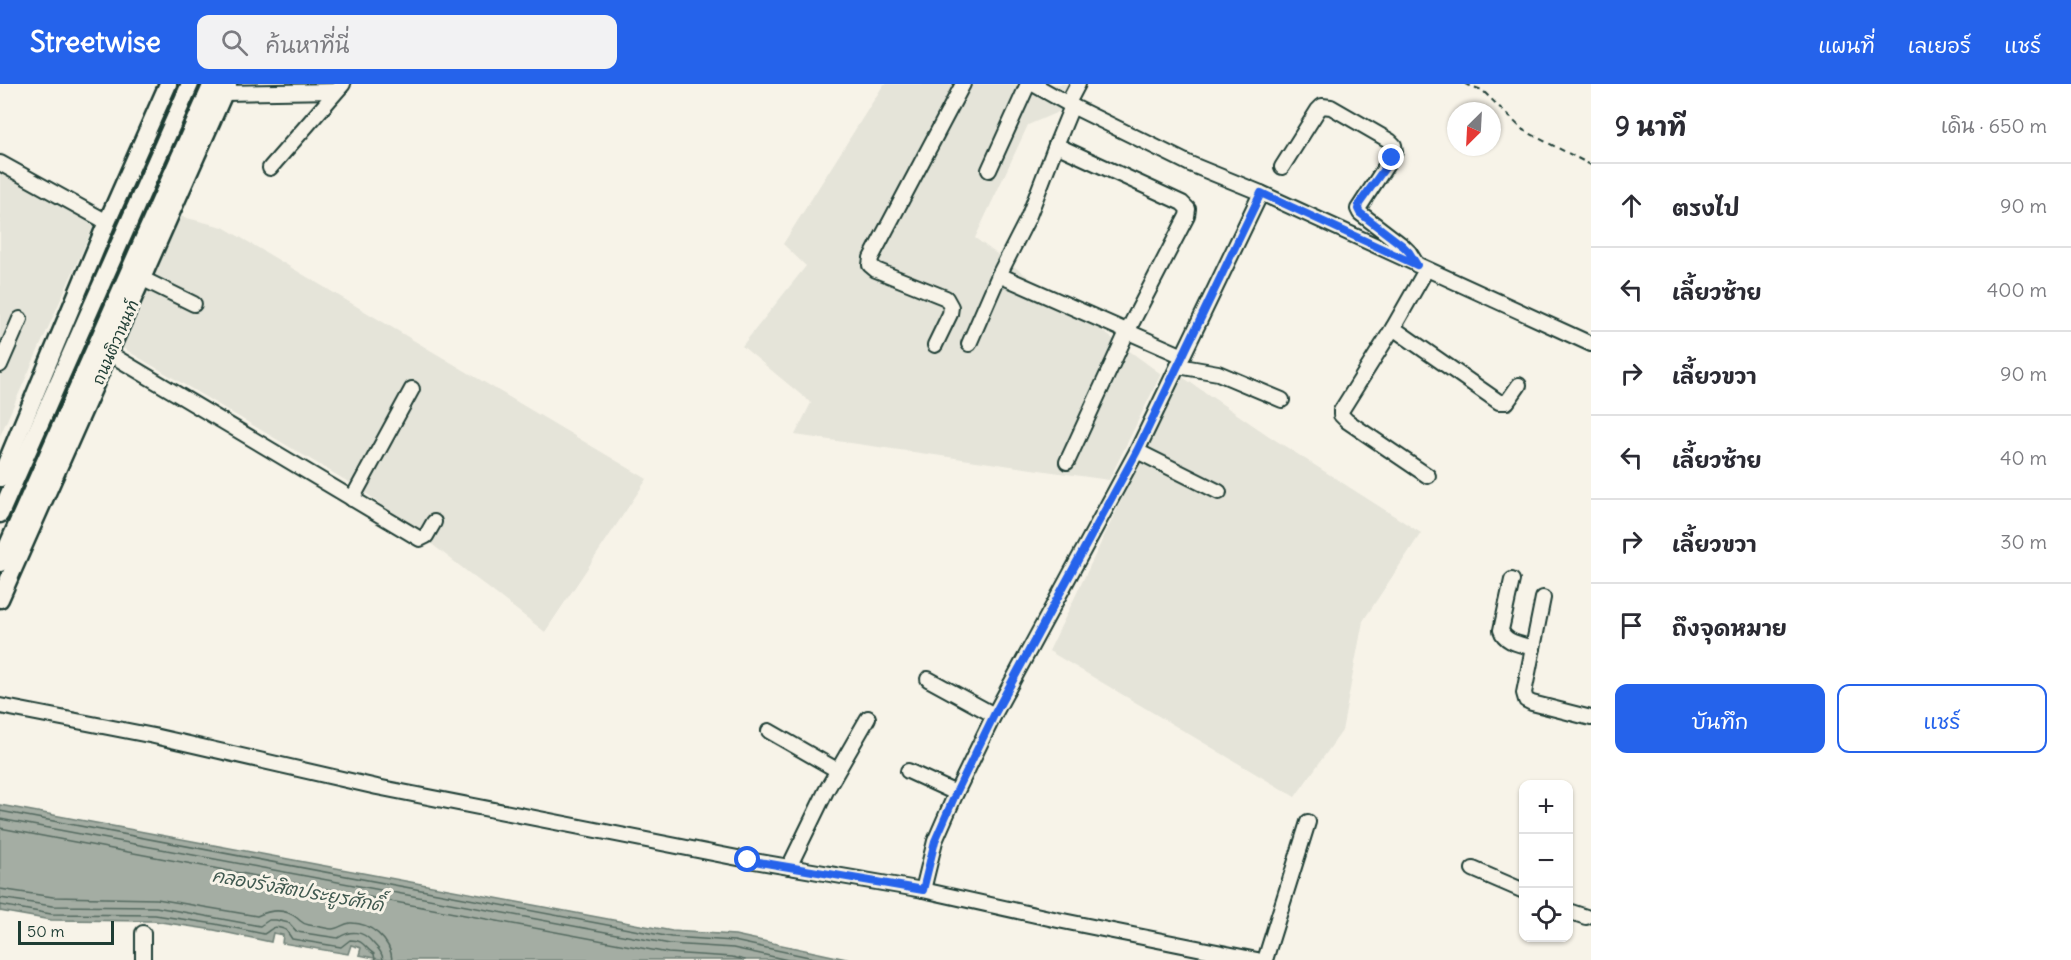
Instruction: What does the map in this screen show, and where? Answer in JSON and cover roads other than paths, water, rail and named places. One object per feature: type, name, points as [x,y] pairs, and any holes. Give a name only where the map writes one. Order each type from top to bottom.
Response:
[{"type":"main road","points":[[1,473],[168,84]]},
{"type":"main road","points":[[0,514],[190,84]]},
{"type":"main road","name":"ถนนติวานนท์","points":[[0,563],[163,193],[222,87]]},
{"type":"main road","name":"ถนนติวานนท์","points":[[0,599],[143,279],[222,87]]},
{"type":"street","points":[[935,345],[950,314],[951,308],[946,298],[876,270],[870,265],[871,258],[963,84]]},
{"type":"street","points":[[989,170],[1030,84],[1052,89],[1070,105],[1190,164],[1261,193],[1591,344]]},
{"type":"street","points":[[969,344],[999,275],[1028,219],[1078,84]]},
{"type":"street","points":[[222,87],[340,88]]},
{"type":"street","points":[[270,168],[340,88]]},
{"type":"street","points":[[1282,167],[1322,106],[1331,106],[1390,141],[1394,145],[1395,152],[1358,209],[1409,252],[1422,267]]},
{"type":"street","points":[[1056,144],[1182,203],[1188,209],[1187,216],[1127,332],[1067,462]]},
{"type":"street","points":[[0,163],[107,222]]},
{"type":"street","points":[[923,890],[935,841],[956,793],[994,715],[1137,451],[1261,193]]},
{"type":"street","points":[[1422,267],[1393,328],[1344,405],[1341,415],[1428,476]]},
{"type":"street","points":[[999,275],[1127,332],[1181,361],[1282,400]]},
{"type":"street","points":[[143,279],[194,304]]},
{"type":"street","points":[[0,365],[20,319]]},
{"type":"street","points":[[1393,328],[1499,402],[1507,402],[1519,385]]},
{"type":"street","points":[[110,354],[420,539],[426,537],[434,522]]},
{"type":"street","points":[[352,499],[412,389]]},
{"type":"street","points":[[1137,451],[1219,492]]},
{"type":"street","points":[[1512,580],[1501,630],[1503,636],[1510,641],[1533,648]]},
{"type":"street","points":[[1544,598],[1524,693],[1526,700],[1591,718]]},
{"type":"street","points":[[928,679],[994,715]]},
{"type":"street","points":[[0,706],[154,736],[377,787],[789,867],[923,890],[1257,960]]},
{"type":"street","points":[[789,867],[837,770],[868,718]]},
{"type":"street","points":[[770,731],[837,770]]},
{"type":"street","points":[[908,771],[956,793]]},
{"type":"street","points":[[1265,960],[1308,822]]},
{"type":"street","points":[[1473,869],[1519,889]]},
{"type":"street","points":[[1573,911],[1590,915]]},
{"type":"street","points":[[143,933],[143,960]]},
{"type":"water","name":"คลองรังสิตประยูรศักดิ์","points":[[0,805],[672,931],[735,935],[851,960],[384,960],[359,955],[361,948],[351,945],[348,954],[282,943],[283,935],[273,933],[271,942],[154,921],[51,920],[0,911]]}]
